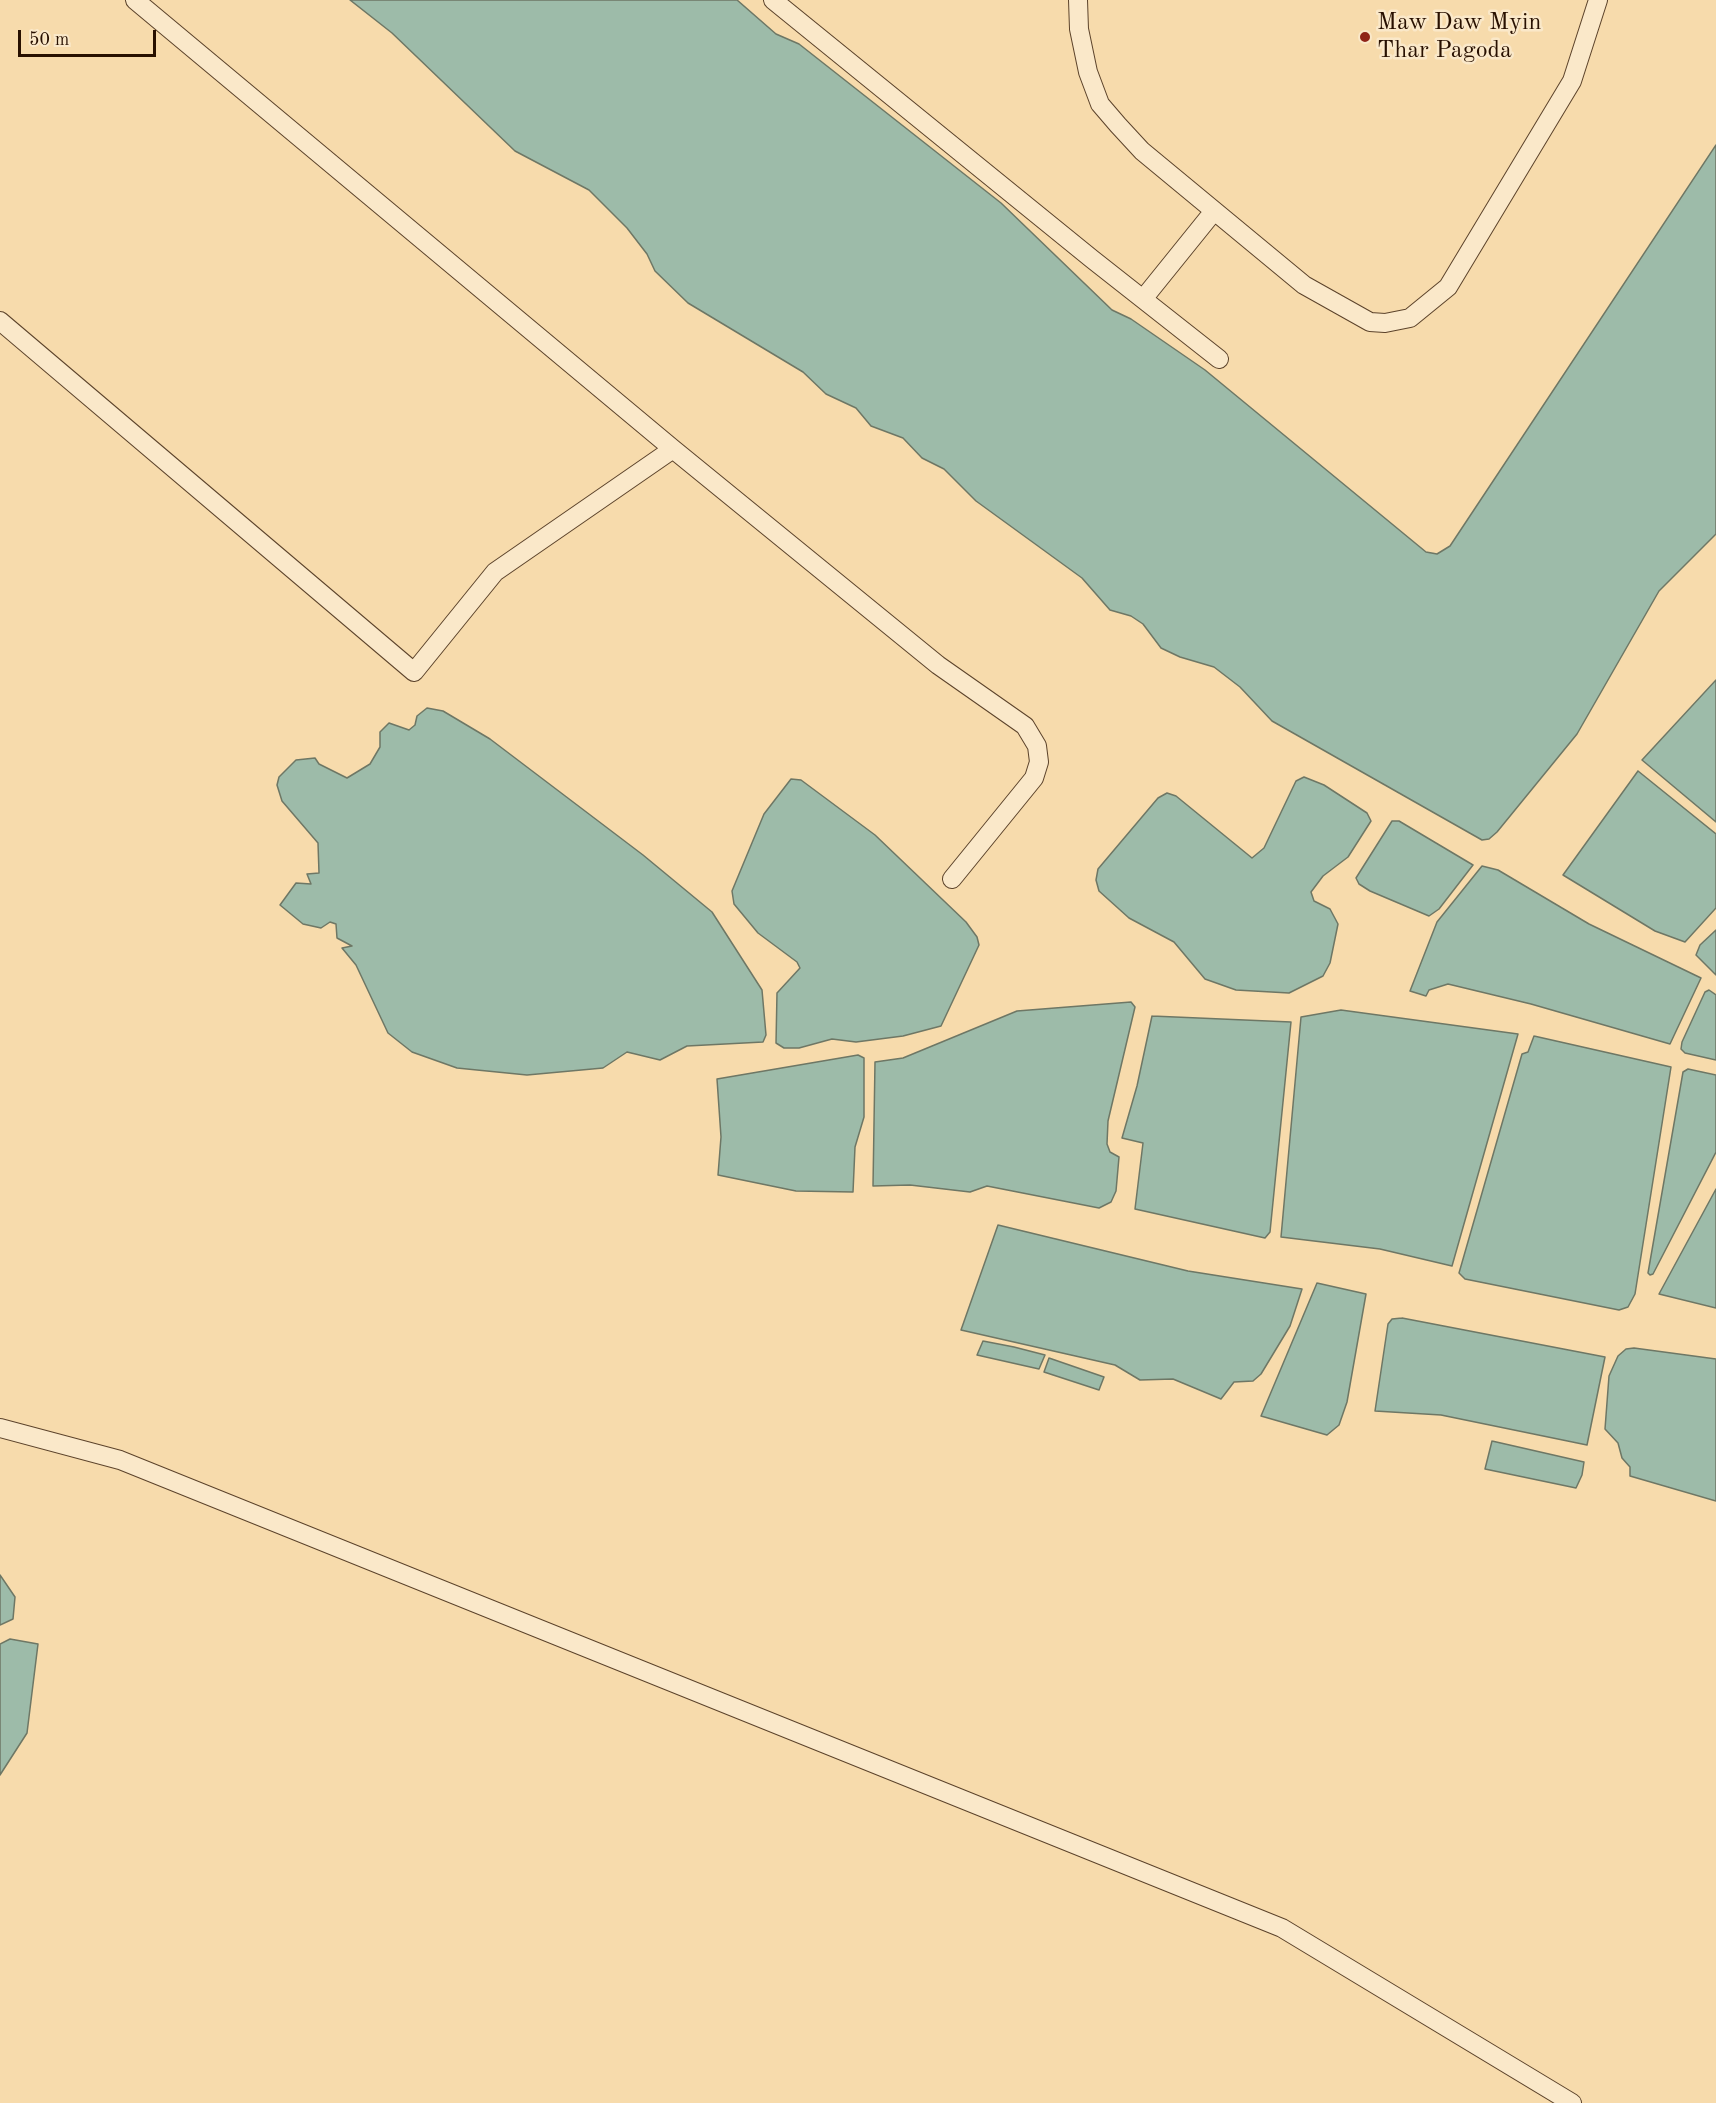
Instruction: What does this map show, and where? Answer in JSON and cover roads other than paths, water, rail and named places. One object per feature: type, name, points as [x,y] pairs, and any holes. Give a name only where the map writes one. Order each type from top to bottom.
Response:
[{"type":"street","points":[[135,0],[673,449],[938,665],[1025,726],[1037,746],[1039,762],[1034,778],[952,879]]},
{"type":"street","points":[[773,0],[1219,359]]},
{"type":"street","points":[[1078,0],[1079,29],[1088,72],[1100,104],[1142,151],[1304,285],[1370,322],[1399,322],[1410,318],[1448,287],[1572,81],[1598,0]]},
{"type":"street","points":[[1143,298],[1214,211]]},
{"type":"street","points":[[0,321],[414,672],[495,572],[673,449]]},
{"type":"street","points":[[0,1428],[120,1460],[1282,1928],[1572,2103]]},
{"type":"place","name":"Maw Daw Myin Thar Pagoda","points":[[1365,37]]}]
